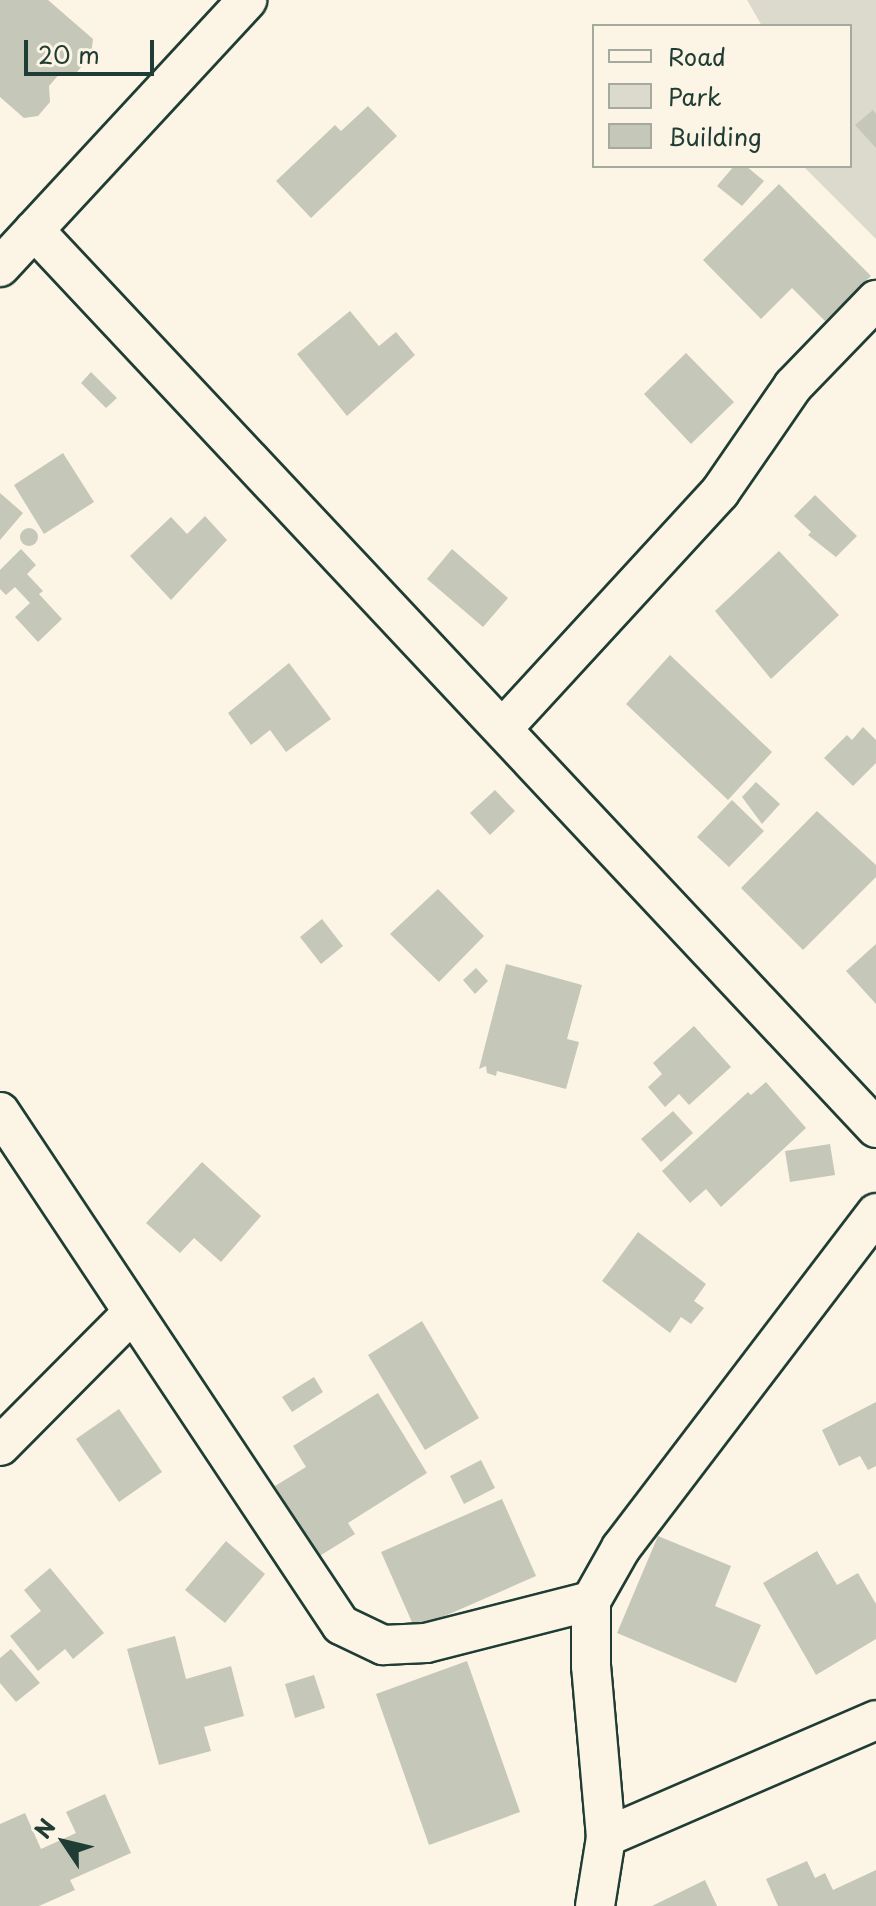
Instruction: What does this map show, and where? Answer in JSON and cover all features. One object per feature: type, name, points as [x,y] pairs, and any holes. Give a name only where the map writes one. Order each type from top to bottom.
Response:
[{"type":"street","points":[[0,267],[247,0]]},
{"type":"street","points":[[34,230],[504,727],[876,1128]]},
{"type":"street","points":[[504,727],[720,492],[793,386],[876,300]]},
{"type":"street","points":[[0,1112],[341,1625],[383,1645],[426,1643],[591,1601]]},
{"type":"street","points":[[595,1906],[606,1837],[591,1601],[621,1548],[876,1213]]},
{"type":"street","points":[[0,1446],[132,1313]]},
{"type":"street","points":[[606,1837],[876,1720]]},
{"type":"green space","points":[[747,0],[876,0],[876,239],[805,168],[852,168],[852,24],[761,24]]},
{"type":"building","points":[[0,0],[48,0],[93,39],[91,55],[77,72],[61,72],[49,86],[50,102],[38,116],[24,118],[0,97]]},
{"type":"building","points":[[368,106],[397,136],[311,218],[276,181],[335,125],[341,131]]},
{"type":"building","points":[[873,110],[876,114],[876,148],[855,125]]},
{"type":"building","points":[[732,168],[748,168],[764,181],[742,206],[717,186]]},
{"type":"building","points":[[779,184],[871,276],[825,321],[792,288],[761,319],[703,260]]},
{"type":"building","points":[[350,311],[379,346],[396,332],[415,355],[347,416],[297,354]]},
{"type":"building","points":[[686,353],[734,402],[691,444],[644,394]]},
{"type":"building","points":[[91,372],[117,398],[106,408],[81,383]]},
{"type":"building","points":[[63,453],[94,502],[44,534],[14,485]]},
{"type":"building","points":[[0,493],[23,513],[0,540]]},
{"type":"building","points":[[815,495],[857,536],[836,557],[808,535],[811,532],[794,516]]},
{"type":"building","points":[[205,516],[227,540],[171,600],[130,556],[171,517],[187,534]]},
{"type":"building","points":[[25,528],[33,528],[38,537],[36,544],[25,546],[20,541],[20,533]]},
{"type":"building","points":[[21,549],[36,565],[27,574],[43,591],[39,594],[62,619],[38,642],[15,617],[30,603],[15,587],[6,595],[0,589],[0,570]]},
{"type":"building","points":[[452,549],[508,598],[483,627],[427,579]]},
{"type":"building","points":[[779,551],[839,615],[771,679],[715,611]]},
{"type":"building","points":[[670,655],[772,752],[728,800],[626,704]]},
{"type":"building","points":[[289,663],[331,719],[286,752],[270,730],[251,745],[228,713]]},
{"type":"building","points":[[863,727],[876,740],[876,763],[853,786],[824,758],[847,735],[852,740]]},
{"type":"building","points":[[756,782],[780,804],[762,824],[742,797]]},
{"type":"building","points":[[495,790],[515,811],[490,835],[470,813]]},
{"type":"building","points":[[732,800],[764,831],[729,867],[697,837]]},
{"type":"building","points":[[817,811],[876,865],[876,877],[803,950],[741,888]]},
{"type":"building","points":[[438,889],[484,936],[439,982],[390,934]]},
{"type":"building","points":[[322,919],[343,946],[321,964],[300,937]]},
{"type":"building","points":[[876,944],[876,1004],[846,971]]},
{"type":"building","points":[[506,964],[582,985],[567,1039],[579,1042],[566,1089],[497,1071],[496,1076],[487,1073],[486,1066],[479,1069]]},
{"type":"building","points":[[476,968],[488,981],[475,994],[463,980]]},
{"type":"building","points":[[694,1026],[731,1067],[689,1105],[679,1094],[665,1107],[648,1087],[662,1074],[653,1063]]},
{"type":"building","points":[[766,1082],[806,1128],[721,1207],[706,1189],[690,1203],[662,1171],[748,1092],[751,1095]]},
{"type":"building","points":[[673,1111],[693,1133],[661,1162],[641,1139]]},
{"type":"building","points":[[830,1144],[835,1175],[790,1182],[785,1151]]},
{"type":"building","points":[[202,1162],[261,1216],[221,1262],[194,1238],[180,1253],[146,1223]]},
{"type":"building","points":[[638,1232],[706,1284],[694,1301],[704,1308],[691,1324],[681,1317],[670,1333],[602,1281]]},
{"type":"building","points":[[422,1321],[479,1418],[425,1450],[368,1355]]},
{"type":"building","points":[[314,1377],[323,1392],[292,1412],[282,1397]]},
{"type":"building","points":[[378,1393],[427,1473],[348,1523],[355,1534],[318,1557],[275,1486],[306,1467],[293,1446]]},
{"type":"building","points":[[876,1402],[876,1466],[868,1470],[860,1456],[839,1466],[822,1430]]},
{"type":"building","points":[[119,1409],[162,1472],[119,1502],[76,1439]]},
{"type":"building","points":[[481,1460],[495,1488],[464,1504],[450,1476]]},
{"type":"building","points":[[502,1499],[536,1576],[415,1629],[381,1552]]},
{"type":"building","points":[[658,1536],[731,1566],[715,1606],[761,1625],[736,1683],[617,1633]]},
{"type":"building","points":[[226,1541],[265,1574],[225,1623],[185,1590]]},
{"type":"building","points":[[817,1551],[837,1585],[858,1573],[876,1604],[876,1639],[816,1675],[763,1583]]},
{"type":"building","points":[[50,1568],[104,1633],[73,1659],[65,1649],[38,1671],[10,1636],[41,1611],[24,1590]]},
{"type":"building","points":[[175,1636],[186,1679],[231,1666],[244,1716],[204,1727],[211,1751],[159,1765],[127,1649]]},
{"type":"building","points":[[11,1649],[40,1683],[16,1702],[0,1683],[0,1658]]},
{"type":"building","points":[[467,1661],[520,1812],[429,1845],[376,1694]]},
{"type":"building","points":[[314,1675],[325,1708],[295,1718],[285,1684]]},
{"type":"building","points":[[105,1794],[131,1853],[70,1880],[75,1890],[39,1906],[0,1906],[0,1824],[25,1813],[41,1849],[76,1833],[66,1812]]},
{"type":"building","points":[[807,1861],[815,1878],[825,1873],[833,1890],[876,1870],[876,1906],[778,1906],[766,1879]]},
{"type":"building","points":[[705,1880],[717,1906],[652,1906]]}]
